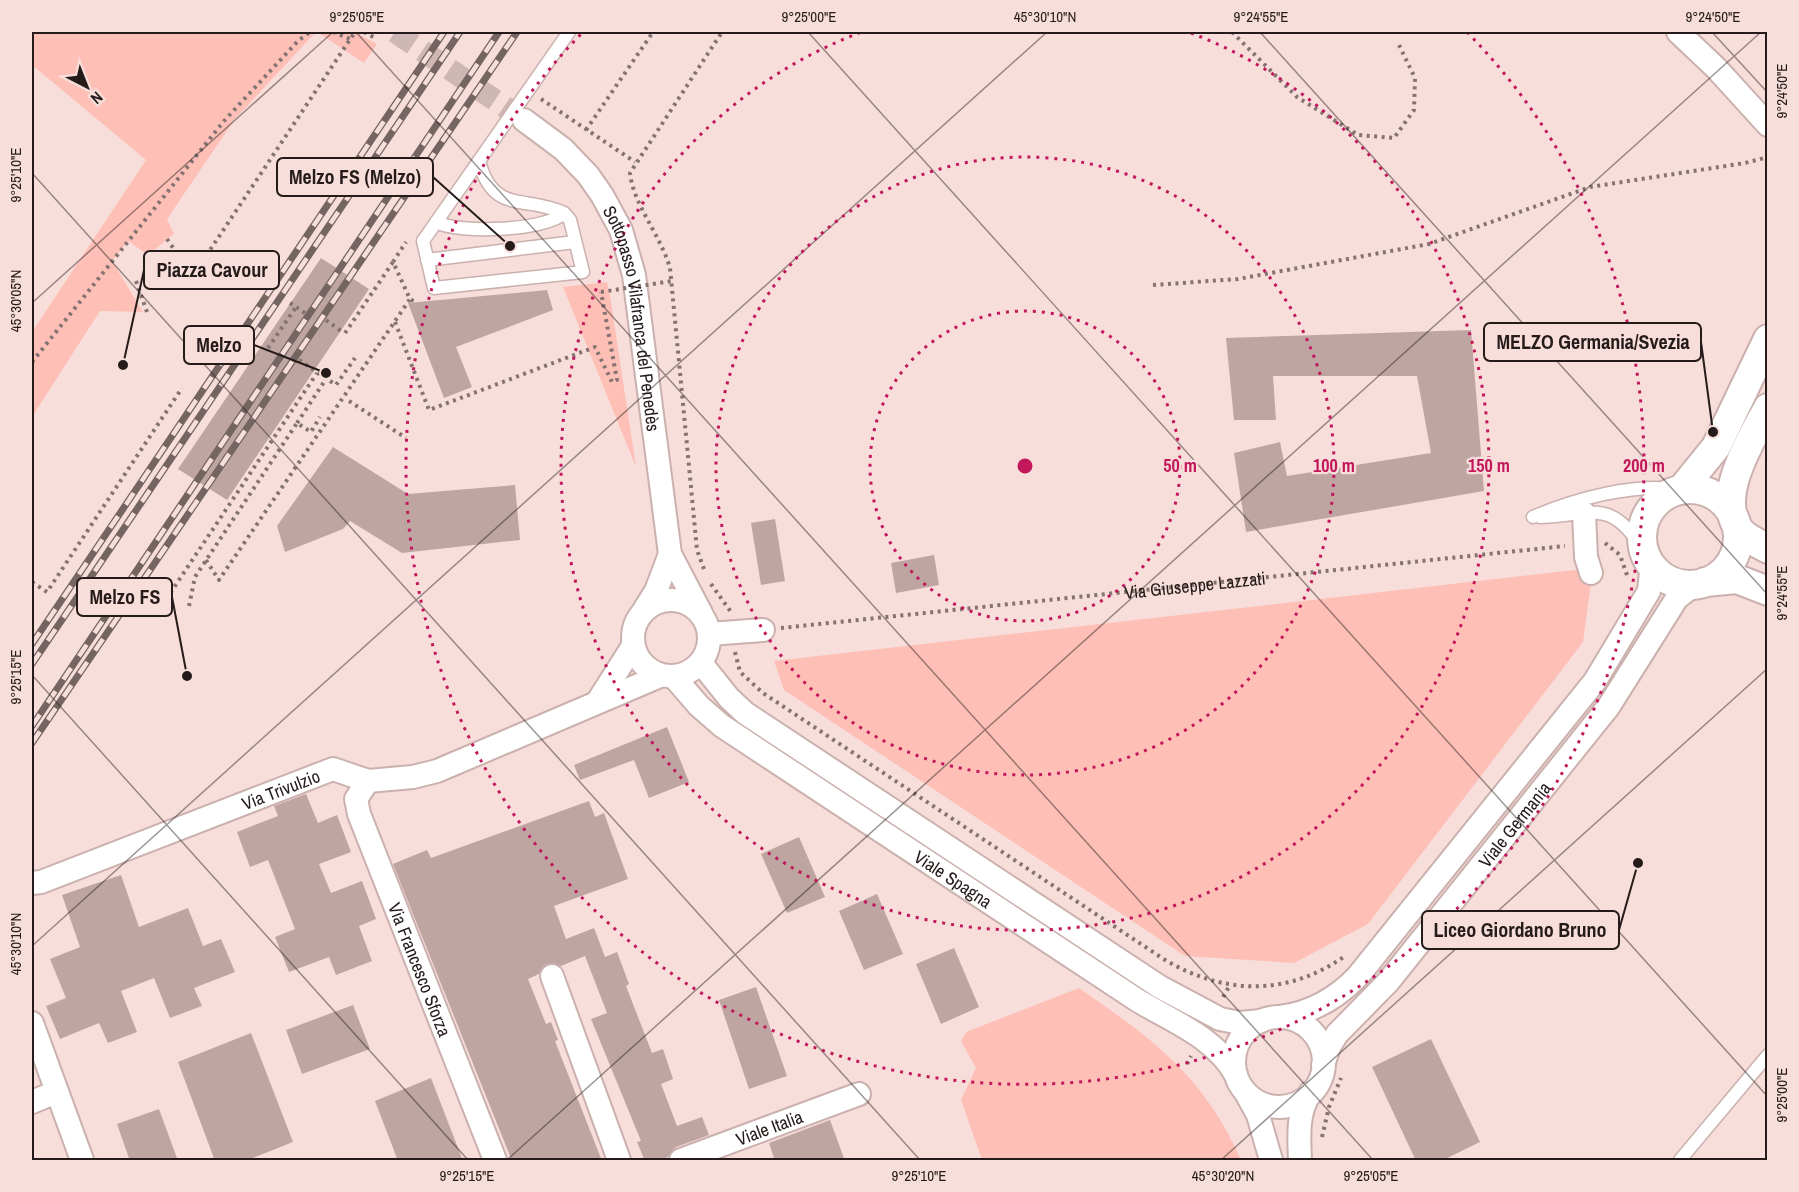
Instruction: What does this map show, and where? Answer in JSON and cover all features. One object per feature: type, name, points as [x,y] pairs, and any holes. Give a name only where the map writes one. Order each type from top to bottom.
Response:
[{"type":"street","points":[[1678,32],[1716,68],[1767,125]]},
{"type":"street","name":"Sottopasso Vilafranca del Penedès","points":[[524,120],[569,154],[593,181],[614,215],[626,246],[634,275],[670,554],[701,613]]},
{"type":"street","points":[[1681,490],[1716,447],[1767,339]]},
{"type":"street","points":[[1703,582],[1720,573],[1733,557],[1737,540],[1730,503],[1731,488],[1767,408]]},
{"type":"street","points":[[1767,549],[1742,533],[1725,504],[1712,495],[1697,490],[1681,490],[1663,497],[1648,514],[1642,536],[1646,554],[1654,569],[1670,580],[1687,584],[1737,579],[1767,591]]},
{"type":"street","points":[[1585,506],[1585,543],[1591,573]]},
{"type":"street","name":"Sottopasso Vilafranca del Penedès","points":[[644,610],[656,591],[670,554]]},
{"type":"street","name":"Viale Germania","points":[[1270,1019],[1305,1011],[1330,1000],[1358,976],[1567,719],[1602,671],[1646,597],[1651,581],[1646,554]]},
{"type":"street","name":"Viale Germania","points":[[1323,1065],[1329,1047],[1343,1027],[1388,982],[1609,706],[1677,598],[1691,587],[1703,582]]},
{"type":"street","points":[[673,599],[688,603],[701,613],[710,634],[709,644],[701,663],[689,672],[667,676],[648,670],[638,659],[633,646],[636,621],[644,610],[657,602],[673,599]]},
{"type":"street","points":[[710,634],[763,630]]},
{"type":"street","name":"Via Trivulzio","points":[[598,701],[633,646]]},
{"type":"street","name":"Viale Spagna","points":[[701,663],[729,698],[745,713],[1148,980],[1220,1019],[1240,1023],[1270,1019]]},
{"type":"street","name":"Viale Spagna","points":[[667,676],[722,726],[1132,997],[1206,1041],[1223,1056],[1241,1083]]},
{"type":"street","name":"Via Trivulzio","points":[[32,883],[41,882],[333,769],[368,781],[413,777],[437,771],[575,714],[598,701],[667,676]]},
{"type":"street","name":"Via Francesco Sforza","points":[[368,781],[356,799],[358,814],[495,1161]]},
{"type":"street","points":[[552,976],[619,1161]]},
{"type":"street","points":[[1271,1161],[1258,1115],[1241,1083],[1234,1057],[1238,1044],[1248,1029],[1270,1019],[1298,1021],[1312,1032],[1320,1046],[1323,1065],[1320,1079],[1302,1110],[1300,1161]]},
{"type":"street","points":[[32,1023],[81,1161]]},
{"type":"street","points":[[1241,1083],[1257,1101],[1275,1106],[1294,1104],[1310,1093]]},
{"type":"street","points":[[32,1102],[56,1092]]},
{"type":"street","name":"Viale Italia","points":[[681,1161],[859,1094]]},
{"type":"lane","points":[[479,161],[483,177],[500,197],[564,213],[570,220],[583,272],[434,288],[423,241],[568,32]]},
{"type":"lane","points":[[436,222],[457,229],[498,227],[548,223],[557,220],[564,213]]},
{"type":"lane","points":[[427,260],[575,242]]},
{"type":"lane","points":[[1585,506],[1657,486],[1681,490]]},
{"type":"lane","points":[[1585,506],[1618,519],[1634,536],[1646,554]]},
{"type":"lane","points":[[1680,1161],[1767,1055]]},
{"type":"path","points":[[32,362],[224,121],[298,41],[310,32]]},
{"type":"path","points":[[333,32],[350,39]]},
{"type":"path","points":[[202,262],[355,32]]},
{"type":"path","points":[[364,32],[377,39]]},
{"type":"path","points":[[586,130],[652,32]]},
{"type":"path","points":[[705,572],[697,550],[672,281],[662,242],[633,189],[630,171],[722,32]]},
{"type":"path","points":[[1232,32],[1297,97],[1358,135],[1394,138],[1414,110],[1415,78],[1397,41]]},
{"type":"path","points":[[1153,285],[1238,279],[1428,244],[1590,187],[1745,164],[1767,157]]},
{"type":"path","points":[[167,239],[198,285]]},
{"type":"path","points":[[326,320],[343,332],[393,262],[410,299],[415,302]]},
{"type":"path","points":[[136,281],[147,312]]},
{"type":"path","points":[[395,322],[429,410],[595,347],[612,382],[617,380],[601,292],[672,281]]},
{"type":"path","points":[[615,284],[617,294]]},
{"type":"path","points":[[206,560],[219,580],[410,299]]},
{"type":"path","points":[[290,303],[305,313]]},
{"type":"path","points":[[268,348],[296,307]]},
{"type":"path","points":[[299,360],[336,385],[355,358]]},
{"type":"path","points":[[165,592],[169,595],[317,373]]},
{"type":"path","points":[[189,606],[195,577],[326,378]]},
{"type":"path","points":[[32,582],[47,592],[182,388]]},
{"type":"path","points":[[349,401],[406,438]]},
{"type":"path","points":[[297,423],[310,432],[320,417]]},
{"type":"path","points":[[230,503],[240,509]]},
{"type":"path","name":"Via Giuseppe Lazzati","points":[[763,630],[1585,543],[1605,543],[1614,549],[1623,562],[1630,586]]},
{"type":"path","points":[[709,578],[728,606],[735,632],[735,656],[738,668],[755,687],[1173,964],[1203,979],[1254,987],[1310,977]]},
{"type":"shaded area","points":[[32,32],[316,32],[235,119],[167,219],[174,234],[148,255],[128,241],[112,261],[143,312],[100,311],[32,417],[32,332],[146,160],[32,65]]},
{"type":"shaded area","points":[[317,32],[355,32],[377,44],[364,63]]},
{"type":"shaded area","points":[[607,282],[610,296],[636,467],[563,287]]},
{"type":"shaded area","points":[[1593,568],[1583,642],[1368,924],[1294,963],[1185,956],[784,690],[774,661]]},
{"type":"shaded area","points":[[1079,988],[1153,1043],[1193,1082],[1226,1131],[1241,1160],[982,1160],[961,1100],[976,1068],[961,1041],[966,1032]]},
{"type":"building","points":[[321,258],[369,289],[227,500],[178,469]]},
{"type":"building","points":[[547,290],[553,310],[456,347],[472,387],[444,398],[408,303]]},
{"type":"building","points":[[1471,330],[1484,491],[1246,532],[1234,453],[1280,442],[1287,476],[1431,453],[1417,376],[1273,376],[1276,420],[1234,420],[1226,338]]},
{"type":"building","points":[[333,447],[408,494],[515,485],[520,540],[402,553],[350,521],[343,529],[285,552],[277,526]]},
{"type":"building","points":[[775,519],[785,581],[761,585],[751,523]]},
{"type":"building","points":[[934,555],[939,585],[896,593],[891,563]]},
{"type":"building","points":[[667,727],[689,782],[649,798],[634,760],[580,780],[574,765]]},
{"type":"building","points":[[306,794],[318,823],[337,815],[351,852],[319,864],[331,893],[362,881],[376,919],[359,926],[372,961],[336,975],[329,957],[289,972],[275,937],[295,929],[268,860],[250,867],[237,832],[278,816],[274,806]]},
{"type":"building","points":[[589,801],[595,817],[604,813],[628,879],[554,906],[566,939],[594,928],[605,957],[617,952],[629,984],[626,986],[652,1053],[663,1049],[673,1079],[661,1084],[677,1126],[702,1117],[709,1135],[676,1147],[668,1157],[658,1161],[645,1161],[637,1142],[641,1141],[591,1019],[607,1013],[585,956],[561,966],[547,964],[539,974],[528,979],[546,1024],[551,1022],[558,1040],[555,1041],[602,1161],[512,1161],[393,864],[427,850],[431,858]]},
{"type":"building","points":[[799,837],[825,897],[787,913],[761,854]]},
{"type":"building","points":[[121,875],[139,927],[188,908],[203,946],[221,939],[235,972],[194,988],[202,1006],[170,1018],[154,978],[121,991],[137,1032],[108,1043],[99,1023],[60,1039],[46,1006],[66,998],[50,959],[80,947],[62,895]]},
{"type":"building","points":[[877,894],[903,954],[864,970],[839,911]]},
{"type":"building","points":[[954,948],[979,1007],[941,1024],[916,964]]},
{"type":"building","points":[[756,987],[787,1076],[749,1089],[719,1000]]},
{"type":"building","points":[[353,1005],[370,1049],[302,1074],[286,1030]]},
{"type":"building","points":[[251,1033],[293,1142],[245,1161],[215,1161],[178,1062]]},
{"type":"building","points":[[1431,1039],[1480,1142],[1441,1161],[1416,1161],[1372,1067]]},
{"type":"building","points":[[431,1078],[463,1161],[398,1161],[375,1101]]},
{"type":"building","points":[[159,1109],[178,1161],[130,1161],[117,1124]]},
{"type":"building","points":[[830,1120],[845,1161],[775,1161],[769,1143]]},
{"type":"tunnel","points":[[395,32],[524,120]]},
{"type":"railway","points":[[32,644],[444,32]]},
{"type":"railway","points":[[32,664],[460,32]]},
{"type":"railway","points":[[32,726],[499,32]]},
{"type":"railway","points":[[32,743],[517,32]]},
{"type":"place","name":"Melzo FS (Melzo)","points":[[510,246]]},
{"type":"place","name":"Piazza Cavour","points":[[123,365]]},
{"type":"place","name":"Melzo","points":[[326,373]]},
{"type":"place","name":"MELZO Germania/Svezia","points":[[1713,432]]},
{"type":"place","name":"Melzo FS","points":[[187,676]]},
{"type":"place","name":"Liceo Giordano Bruno","points":[[1638,863]]}]
